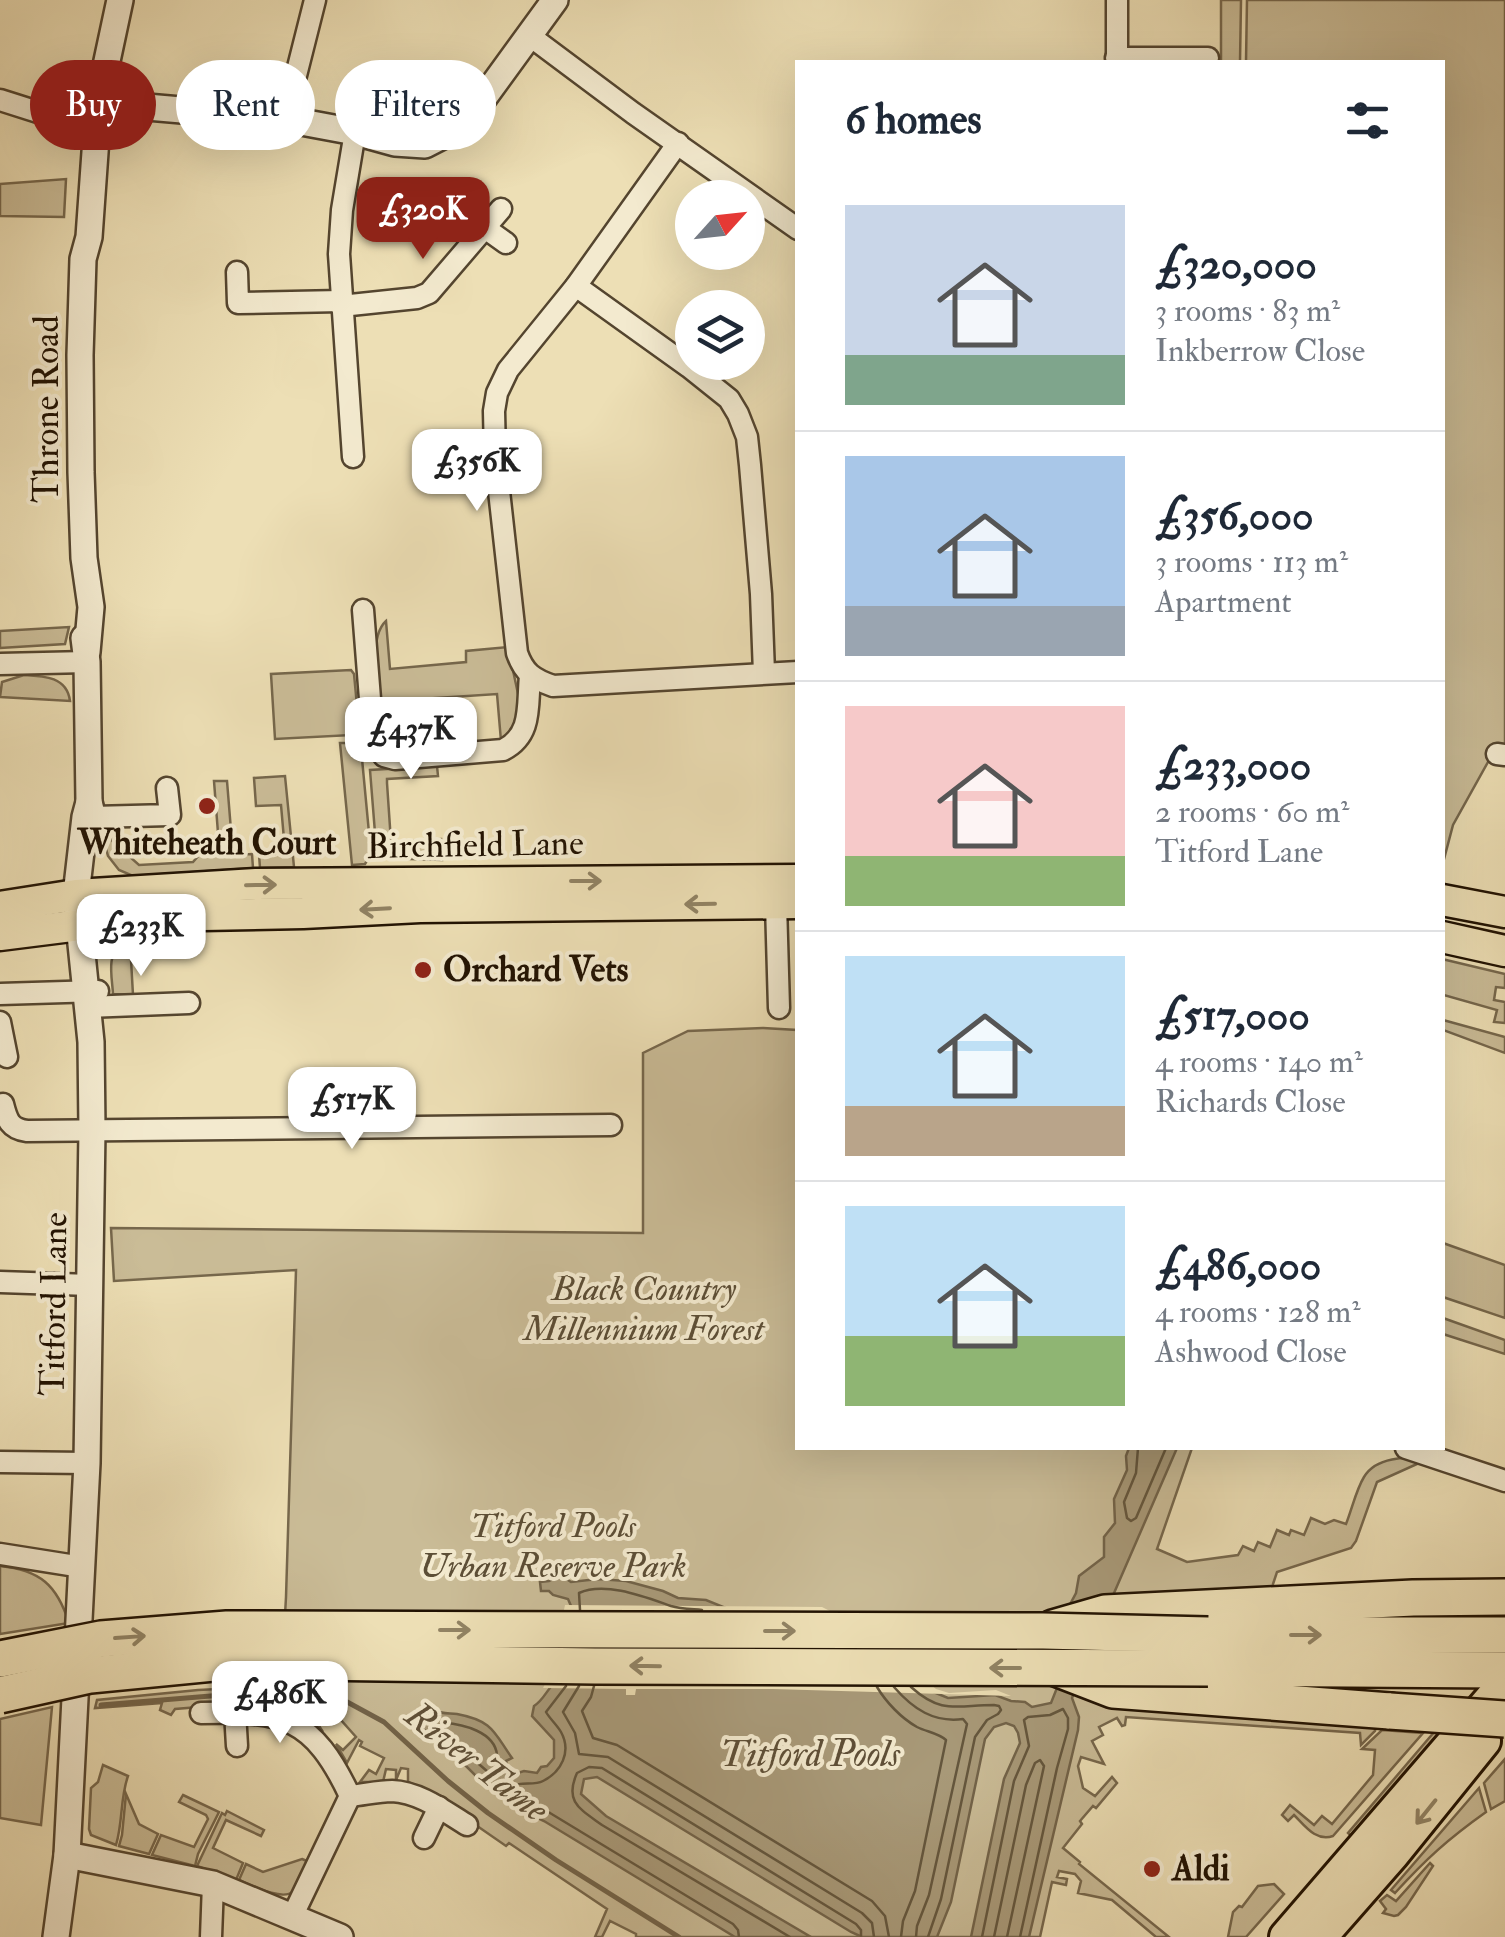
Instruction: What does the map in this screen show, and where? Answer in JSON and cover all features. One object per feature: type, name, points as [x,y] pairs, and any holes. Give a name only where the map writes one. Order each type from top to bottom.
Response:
[{"type":"highway","points":[[1208,1652],[1451,1597],[1505,1597]]},
{"type":"highway","points":[[0,1659],[101,1639],[227,1629],[1043,1631],[1208,1652],[1424,1669],[1505,1670]]},
{"type":"highway","points":[[0,1695],[90,1675],[234,1661],[1056,1668],[1208,1652],[1452,1635],[1505,1635]]},
{"type":"highway","points":[[1208,1652],[1390,1711],[1505,1718]]},
{"type":"highway","points":[[1304,1937],[1505,1683]]},
{"type":"highway","points":[[1286,1937],[1337,1898],[1360,1872],[1392,1854],[1505,1718]]},
{"type":"highway","points":[[1320,1937],[1337,1898]]},
{"type":"main road","name":"Birchfield Lane","points":[[86,909],[256,884],[795,880]]},
{"type":"main road","points":[[1445,901],[1505,912]]},
{"type":"main road","name":"Birchfield Lane","points":[[86,909],[151,916],[420,907],[786,903]]},
{"type":"main road","points":[[1,928],[86,909]]},
{"type":"main road","points":[[1445,938],[1505,951]]},
{"type":"street","name":"Throne Road","points":[[99,60],[106,0]]},
{"type":"street","name":"Throne Road","points":[[105,60],[120,0]]},
{"type":"street","points":[[300,60],[315,0]]},
{"type":"street","points":[[496,82],[556,0]]},
{"type":"street","points":[[1117,0],[1117,60],[1208,58]]},
{"type":"street","points":[[530,36],[633,114],[795,227]]},
{"type":"street","points":[[0,100],[30,104]]},
{"type":"street","points":[[678,143],[576,286],[508,370],[497,393],[495,455],[517,653],[530,676],[554,686],[795,672]]},
{"type":"street","name":"Throne Road","points":[[86,909],[87,657],[78,609],[84,558],[80,355],[83,259],[77,238],[88,150]]},
{"type":"street","points":[[352,150],[339,254],[353,457]]},
{"type":"street","points":[[237,272],[238,303],[341,304],[417,298],[429,293],[500,208]]},
{"type":"street","points":[[485,228],[506,243]]},
{"type":"street","points":[[576,286],[689,367],[729,399],[738,414],[747,437],[750,465],[764,674]]},
{"type":"street","points":[[364,610],[373,737],[384,756],[396,759],[503,750],[513,745],[528,722],[530,676]]},
{"type":"street","points":[[0,664],[87,657]]},
{"type":"street","points":[[89,812],[170,815],[167,788]]},
{"type":"street","points":[[778,1008],[786,903]]},
{"type":"street","name":"Titford Lane","points":[[56,1937],[67,1855],[87,1463],[92,999],[86,909]]},
{"type":"street","points":[[0,994],[189,1003]]},
{"type":"street","points":[[0,1022],[7,1057]]},
{"type":"street","points":[[3,1104],[6,1118],[17,1130],[611,1125]]},
{"type":"street","points":[[0,1282],[90,1285]]},
{"type":"street","points":[[1412,1450],[1505,1482]]},
{"type":"street","points":[[0,1462],[87,1463]]},
{"type":"street","points":[[0,1554],[82,1568]]},
{"type":"street","points":[[235,1712],[237,1746]]},
{"type":"street","points":[[201,1713],[264,1714],[309,1735],[328,1753],[350,1796]]},
{"type":"street","points":[[350,1796],[391,1791],[413,1796],[467,1824]]},
{"type":"street","points":[[292,1917],[350,1796]]},
{"type":"street","points":[[424,1838],[438,1807]]},
{"type":"street","points":[[67,1855],[213,1884],[340,1937]]},
{"type":"street","points":[[212,1937],[213,1884]]},
{"type":"green space","points":[[1221,0],[1241,0],[1240,60],[1221,60]]},
{"type":"green space","points":[[1247,0],[1505,0],[1505,745],[1495,744],[1453,825],[1445,855],[1445,60],[1246,60]]},
{"type":"green space","points":[[66,179],[64,217],[0,216],[0,184]]},
{"type":"green space","points":[[386,621],[390,669],[466,662],[466,651],[508,647],[520,703],[518,726],[501,741],[497,694],[391,701],[393,744],[388,741],[383,731],[375,657],[376,642]]},
{"type":"green space","points":[[69,627],[65,644],[0,648],[0,631]]},
{"type":"green space","points":[[351,670],[371,854],[365,864],[352,865],[340,743],[351,743],[351,735],[275,739],[271,674]]},
{"type":"green space","points":[[24,675],[60,682],[70,701],[0,697],[2,682]]},
{"type":"green space","points":[[437,766],[438,776],[387,779],[387,783],[391,842],[441,839],[442,860],[377,858],[370,770]]},
{"type":"green space","points":[[285,776],[294,867],[260,868],[259,854],[285,851],[281,805],[256,806],[254,778]]},
{"type":"green space","points":[[214,781],[227,781],[233,855],[252,854],[253,868],[133,876],[119,870],[108,856],[105,827],[111,827],[112,841],[139,865],[193,862],[218,833]]},
{"type":"green space","points":[[122,942],[130,942],[133,995],[113,994],[112,959]]},
{"type":"green space","points":[[1445,960],[1505,974],[1505,988],[1496,987],[1494,1000],[1505,1002],[1505,1023],[1494,1022],[1497,1010],[1445,995]]},
{"type":"green space","points":[[1445,1021],[1505,1037],[1505,1053],[1445,1031]]},
{"type":"green space","name":"Titford Pools Urban Reserve Park","points":[[795,1030],[795,1450],[1191,1450],[1157,1549],[1187,1562],[1238,1555],[1243,1546],[1254,1551],[1258,1542],[1270,1547],[1277,1530],[1304,1535],[1311,1518],[1325,1524],[1334,1520],[1346,1524],[1369,1470],[1392,1460],[1426,1460],[1377,1482],[1351,1548],[1277,1572],[1270,1593],[1118,1603],[1095,1699],[1376,1719],[1375,1731],[1361,1745],[1360,1733],[1126,1717],[1125,1725],[1117,1718],[1099,1727],[1103,1735],[1092,1741],[1104,1764],[1081,1757],[1078,1766],[1083,1788],[1095,1796],[1112,1777],[1117,1783],[1080,1821],[1082,1824],[1063,1848],[1169,1937],[1156,1937],[1112,1900],[1078,1893],[1081,1881],[1075,1874],[1059,1871],[1057,1877],[1067,1879],[1066,1885],[1052,1882],[1040,1937],[636,1937],[610,1921],[602,1937],[595,1937],[607,1909],[509,1843],[506,1846],[437,1794],[408,1782],[408,1769],[401,1768],[396,1780],[396,1770],[386,1769],[383,1782],[360,1782],[369,1770],[376,1774],[384,1758],[360,1746],[359,1740],[347,1763],[336,1744],[343,1750],[356,1737],[332,1710],[317,1723],[323,1732],[311,1721],[316,1711],[289,1697],[283,1707],[254,1702],[200,1703],[199,1707],[175,1709],[171,1715],[160,1710],[162,1703],[95,1708],[97,1700],[281,1686],[286,1597],[296,1270],[114,1281],[111,1228],[643,1233],[643,1053],[688,1031]]},
{"type":"green space","points":[[1445,1244],[1505,1265],[1505,1318],[1445,1298]]},
{"type":"green space","points":[[1445,1319],[1505,1340],[1505,1354],[1445,1335]]},
{"type":"green space","points":[[0,1566],[26,1571],[45,1582],[59,1599],[69,1623],[0,1634]]},
{"type":"green space","points":[[52,1707],[41,1825],[0,1818],[0,1719]]},
{"type":"green space","points":[[1441,1724],[1458,1726],[1357,1842],[1348,1833]]},
{"type":"green space","points":[[1382,1730],[1423,1733],[1333,1836],[1316,1835],[1294,1815],[1288,1821],[1282,1815],[1290,1805],[1314,1825],[1322,1816],[1332,1824],[1373,1775],[1375,1750],[1362,1749]]},
{"type":"green space","points":[[1505,1759],[1505,1801],[1491,1809],[1484,1783]]},
{"type":"green space","points":[[103,1765],[128,1776],[116,1845],[91,1835],[89,1829],[91,1788],[98,1782]]},
{"type":"green space","points":[[1479,1788],[1486,1812],[1438,1850],[1395,1893],[1391,1890]]},
{"type":"green space","points":[[126,1794],[139,1824],[158,1834],[149,1854],[119,1846]]},
{"type":"green space","points":[[183,1795],[219,1812],[195,1866],[152,1855],[161,1835],[194,1847],[208,1819],[179,1802]]},
{"type":"green space","points":[[227,1811],[264,1830],[261,1836],[226,1820],[213,1848],[243,1863],[236,1880],[197,1866],[222,1813]]},
{"type":"green space","points":[[302,1859],[307,1861],[289,1894],[267,1891],[239,1880],[246,1864],[263,1872]]},
{"type":"green space","points":[[1430,1863],[1433,1866],[1406,1907],[1398,1915],[1383,1913],[1386,1909],[1380,1901],[1387,1895],[1396,1901]]},
{"type":"green space","points":[[1274,1884],[1284,1894],[1246,1937],[1228,1937],[1233,1912],[1242,1907],[1258,1886]]},
{"type":"water","name":"Titford Pools","points":[[1128,1450],[1176,1450],[1072,1698],[1079,1717],[1078,1730],[1029,1937],[971,1937],[1004,1779],[1020,1743],[1014,1726],[1006,1723],[994,1727],[985,1739],[951,1902],[937,1937],[862,1937],[597,1777],[584,1779],[581,1794],[606,1816],[811,1937],[735,1937],[517,1808],[410,1718],[416,1711],[427,1714],[433,1710],[469,1717],[486,1724],[496,1735],[512,1758],[506,1761],[508,1769],[537,1773],[547,1766],[554,1758],[554,1740],[532,1716],[534,1706],[557,1681],[571,1606],[568,1599],[541,1591],[540,1582],[557,1577],[571,1582],[626,1581],[678,1598],[706,1600],[948,1698],[995,1695],[1032,1707],[1051,1703],[1084,1620],[1067,1610],[1079,1576],[1104,1557],[1104,1537],[1115,1523],[1114,1499],[1127,1470]]},
{"type":"pier","points":[[565,1605],[822,1607],[901,1647],[936,1689],[949,1693],[996,1690],[1011,1696],[773,1689],[636,1689],[635,1695],[626,1695],[626,1689],[543,1688],[561,1654]]},
{"type":"waterway","name":"River Tame","points":[[101,1705],[284,1690],[319,1690],[338,1697],[384,1722],[488,1813],[679,1937]]},
{"type":"place","name":"Whiteheath Court","points":[[207,806]]},
{"type":"place","name":"Orchard Vets","points":[[423,970]]},
{"type":"place","name":"Aldi","points":[[1152,1869]]},
{"type":"park label","name":"Black Country Millennium Forest","points":[[644,1309]]}]
